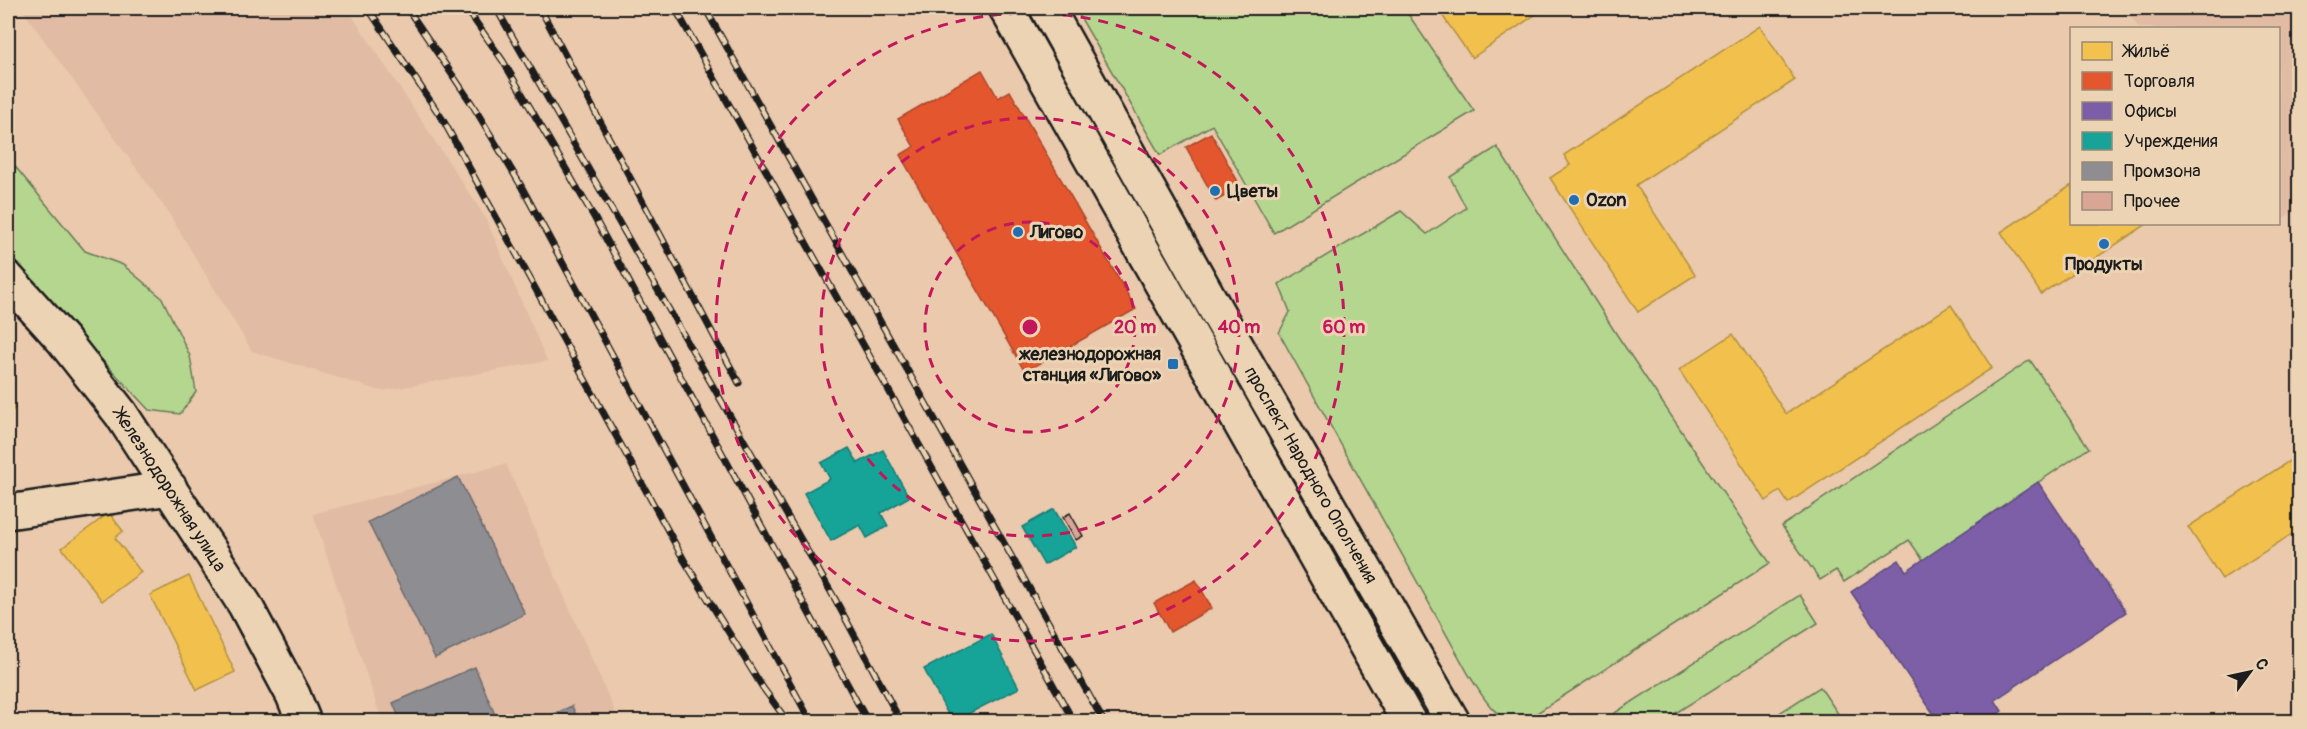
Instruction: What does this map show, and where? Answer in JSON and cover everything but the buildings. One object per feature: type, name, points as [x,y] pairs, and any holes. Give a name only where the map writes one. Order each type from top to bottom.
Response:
[{"type":"main road","name":"проспект Народного Ополчения","points":[[1006,8],[1409,722]]},
{"type":"main road","name":"проспект Народного Ополчения","points":[[1047,8],[1217,312],[1453,722]]},
{"type":"main road","name":"Железнодорожная улица","points":[[8,279],[63,340],[121,414],[245,605],[293,695],[304,722]]},
{"type":"main road","points":[[8,512],[170,488]]},
{"type":"shaded area","points":[[21,8],[347,8],[485,217],[547,361],[381,391],[252,351],[168,212]]},
{"type":"shaded area","points":[[2125,8],[2299,8],[2299,207],[2280,220],[2280,27],[2138,27]]},
{"type":"shaded area","points":[[506,464],[619,721],[382,721],[313,514]]},
{"type":"green space","points":[[1075,8],[1404,8],[1474,111],[1274,233],[1212,125],[1160,155]]},
{"type":"green space","points":[[1497,147],[1617,335],[1770,563],[1523,722],[1504,718],[1497,713],[1469,675],[1279,333],[1290,312],[1279,284],[1401,211],[1427,234],[1466,208],[1450,177]]},
{"type":"green space","points":[[8,158],[85,251],[123,265],[162,298],[190,356],[196,392],[180,414],[149,410],[62,317],[8,314]]},
{"type":"green space","points":[[2030,360],[2089,448],[1923,560],[1909,540],[1844,582],[1836,570],[1820,580],[1782,526]]},
{"type":"green space","points":[[1800,595],[1818,623],[1663,721],[1602,721]]},
{"type":"green space","points":[[1820,687],[1843,721],[1767,721]]},
{"type":"railway","points":[[368,8],[443,120],[684,560],[763,688],[788,722]]},
{"type":"railway","points":[[407,8],[472,104],[520,184],[811,722]]},
{"type":"railway","points":[[466,8],[503,61],[594,217],[868,722]]},
{"type":"railway","points":[[496,8],[835,599],[901,722]]},
{"type":"railway","points":[[540,8],[739,383]]},
{"type":"railway","points":[[675,8],[1074,722]]},
{"type":"railway","points":[[705,8],[1104,722]]},
{"type":"place","name":"Цветы","points":[[1215,191]]},
{"type":"place","name":"Ozon","points":[[1574,200]]},
{"type":"place","name":"Лигово","points":[[1018,232]]},
{"type":"place","name":"Продукты","points":[[2104,244]]},
{"type":"place","name":"железнодорожная станция «Лигово»","points":[[1173,364]]}]
